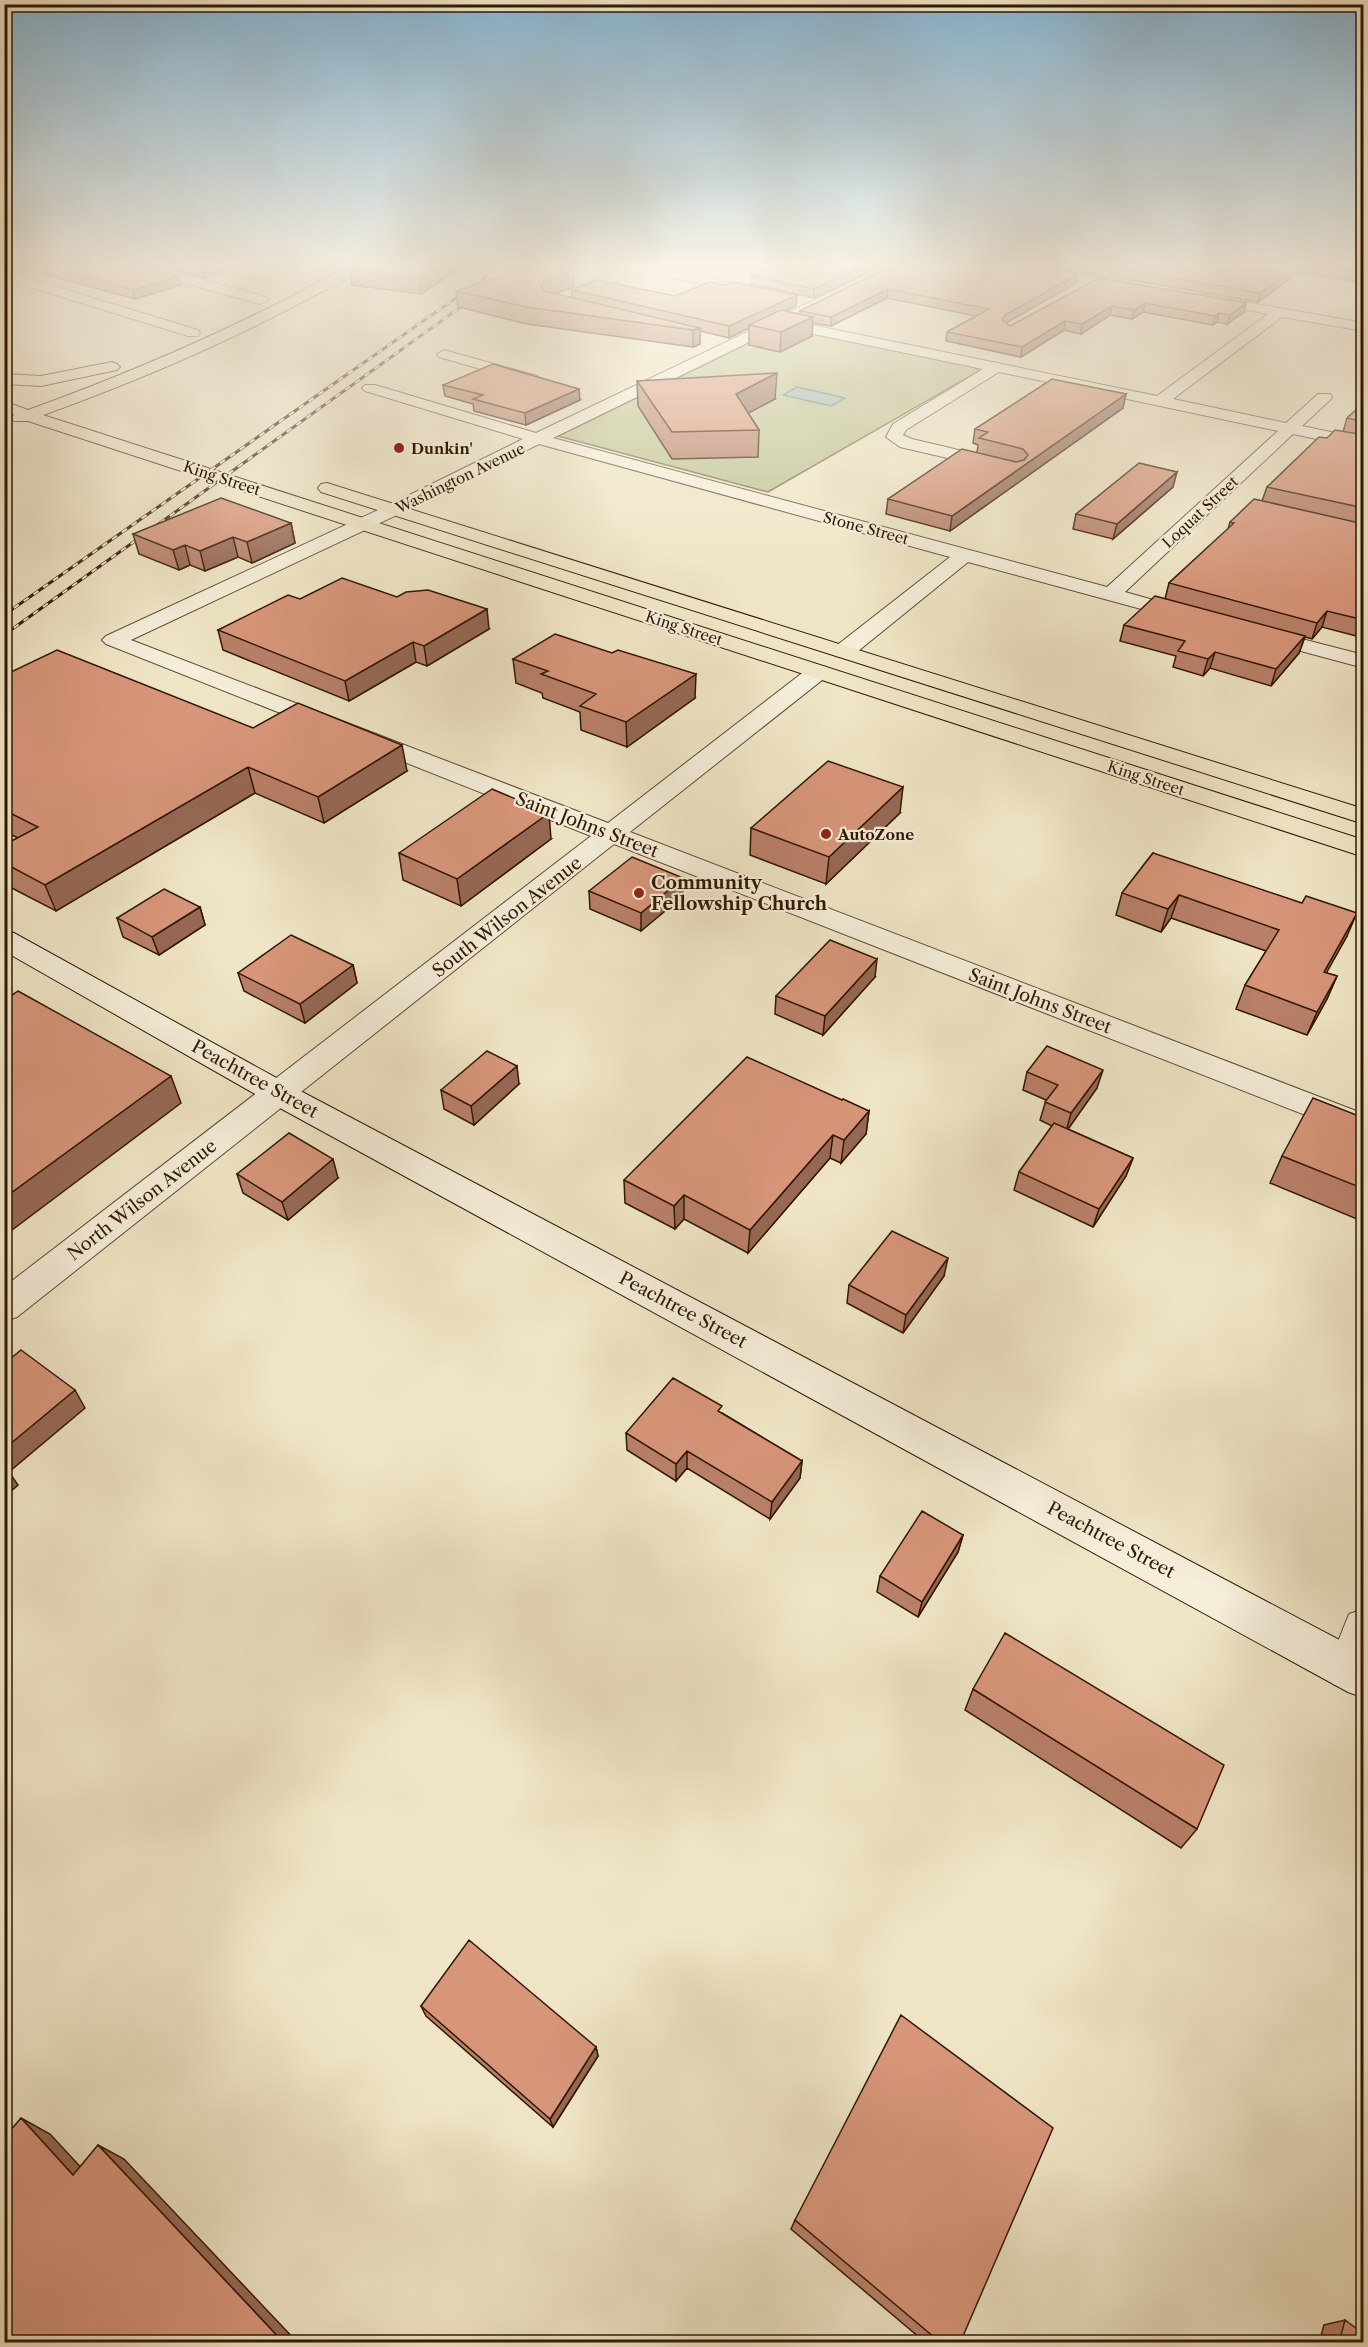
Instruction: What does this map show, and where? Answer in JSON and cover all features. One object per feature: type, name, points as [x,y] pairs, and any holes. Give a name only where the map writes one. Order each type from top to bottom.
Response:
[{"type":"main road","points":[[4,379],[41,381],[80,373]]},
{"type":"main road","points":[[5,406],[97,373]]},
{"type":"main road","points":[[4,424],[138,373]]},
{"type":"main road","points":[[4,385],[86,412]]},
{"type":"main road","name":"King Street","points":[[5,406],[1364,849]]},
{"type":"main road","name":"King Street","points":[[305,481],[1364,817]]},
{"type":"main road","points":[[594,598],[682,617],[784,646],[809,650],[844,651]]},
{"type":"main road","points":[[818,672],[835,669],[853,670],[1041,725],[1127,741]]},
{"type":"street","points":[[511,373],[545,382]]},
{"type":"street","name":"Washington Avenue","points":[[113,640],[395,509],[673,373]]},
{"type":"street","points":[[988,373],[899,427],[894,437],[1014,469]]},
{"type":"street","points":[[1023,373],[1364,444]]},
{"type":"street","points":[[1160,402],[1199,373]]},
{"type":"street","name":"Stone Street","points":[[370,388],[538,439],[1202,619]]},
{"type":"street","points":[[590,395],[612,402]]},
{"type":"street","name":"Loquat Street","points":[[1110,595],[1324,397]]},
{"type":"street","points":[[1215,498],[1238,504]]},
{"type":"street","points":[[844,651],[964,555]]},
{"type":"street","points":[[1237,628],[1364,662]]},
{"type":"street","name":"Saint Johns Street","points":[[113,640],[1364,1127]]},
{"type":"street","name":"South Wilson Avenue","points":[[280,1094],[818,672]]},
{"type":"street","name":"Peachtree Street","points":[[4,939],[280,1094],[1356,1673]]},
{"type":"street","name":"North Wilson Avenue","points":[[4,1307],[280,1094]]},
{"type":"street","points":[[1356,1673],[1364,1629]]},
{"type":"green space","points":[[688,373],[976,373],[768,492],[558,436]]},
{"type":"water","points":[[797,387],[845,398],[831,406],[783,395]]},
{"type":"building","points":[[473,373],[522,373],[579,389],[525,413],[473,399],[483,395],[443,385]]},
{"type":"building","points":[[777,373],[736,394],[759,430],[672,432],[637,381]]},
{"type":"building","points":[[1052,379],[1126,394],[952,516],[888,499],[962,449],[1016,462],[1024,460],[1028,455],[1023,449],[979,438],[988,432],[975,429]]},
{"type":"building","points":[[1364,403],[1364,422],[1347,418]]},
{"type":"building","points":[[1335,430],[1364,435],[1364,508],[1267,487],[1319,437],[1327,438]]},
{"type":"building","points":[[1139,463],[1177,472],[1117,524],[1076,514]]},
{"type":"building","points":[[221,498],[291,523],[247,542],[233,537],[200,551],[185,545],[173,550],[133,534]]},
{"type":"building","points":[[1254,499],[1364,524],[1364,620],[1327,611],[1317,623],[1169,583],[1234,523],[1230,522]]},
{"type":"building","points":[[342,578],[397,597],[406,592],[428,590],[487,609],[424,646],[413,642],[345,681],[218,630],[288,595],[300,599]]},
{"type":"building","points":[[1155,596],[1305,636],[1276,669],[1215,652],[1208,659],[1178,651],[1185,641],[1124,625]]},
{"type":"building","points":[[555,634],[612,653],[618,650],[696,674],[626,722],[580,706],[596,694],[541,674],[548,671],[513,659]]},
{"type":"building","points":[[57,650],[253,728],[298,703],[402,745],[318,797],[248,767],[45,885],[4,863],[4,845],[38,827],[4,810],[4,673],[7,674]]},
{"type":"building","points":[[828,761],[903,787],[829,857],[751,828]]},
{"type":"building","points":[[492,789],[549,813],[457,879],[399,853]]},
{"type":"building","points":[[1153,853],[1302,903],[1306,896],[1357,913],[1324,972],[1337,976],[1317,1012],[1245,985],[1279,930],[1179,895],[1168,909],[1122,893]]},
{"type":"building","points":[[632,857],[683,878],[641,913],[589,891]]},
{"type":"building","points":[[164,889],[200,907],[152,937],[117,918]]},
{"type":"building","points":[[291,935],[353,965],[300,1004],[238,973]]},
{"type":"building","points":[[830,940],[877,959],[825,1016],[776,996]]},
{"type":"building","points":[[18,991],[171,1076],[4,1198],[4,1000]]},
{"type":"building","points":[[1047,1046],[1103,1070],[1071,1113],[1045,1102],[1058,1085],[1027,1072]]},
{"type":"building","points":[[487,1051],[517,1066],[471,1106],[441,1090]]},
{"type":"building","points":[[747,1057],[869,1111],[844,1140],[833,1135],[750,1230],[684,1195],[674,1206],[624,1180]]},
{"type":"building","points":[[1313,1098],[1364,1118],[1364,1189],[1282,1156]]},
{"type":"building","points":[[1054,1123],[1133,1158],[1099,1209],[1019,1172]]},
{"type":"building","points":[[289,1133],[333,1159],[282,1202],[237,1174]]},
{"type":"building","points":[[892,1231],[948,1258],[906,1315],[849,1285]]},
{"type":"building","points":[[21,1350],[75,1390],[4,1449],[4,1364]]},
{"type":"building","points":[[673,1378],[722,1406],[718,1411],[802,1461],[772,1502],[687,1451],[676,1464],[626,1433]]},
{"type":"building","points":[[922,1511],[963,1535],[922,1602],[880,1576]]},
{"type":"building","points":[[1005,1633],[1224,1765],[1197,1829],[973,1689]]},
{"type":"building","points":[[469,1940],[596,2047],[550,2119],[421,2006]]},
{"type":"building","points":[[901,2015],[1053,2128],[960,2343],[941,2343],[795,2220]]},
{"type":"building","points":[[21,2118],[73,2175],[98,2145],[284,2343],[4,2343],[4,2138]]},
{"type":"building","points":[[1345,2320],[1364,2334],[1364,2343],[1339,2343]]},
{"type":"railway","points":[[4,615],[350,373]]},
{"type":"railway","points":[[4,635],[370,373]]},
{"type":"place","name":"Dunkin'","points":[[399,448]]},
{"type":"place","name":"AutoZone","points":[[826,834]]},
{"type":"place","name":"Community Fellowship Church","points":[[639,893]]}]
